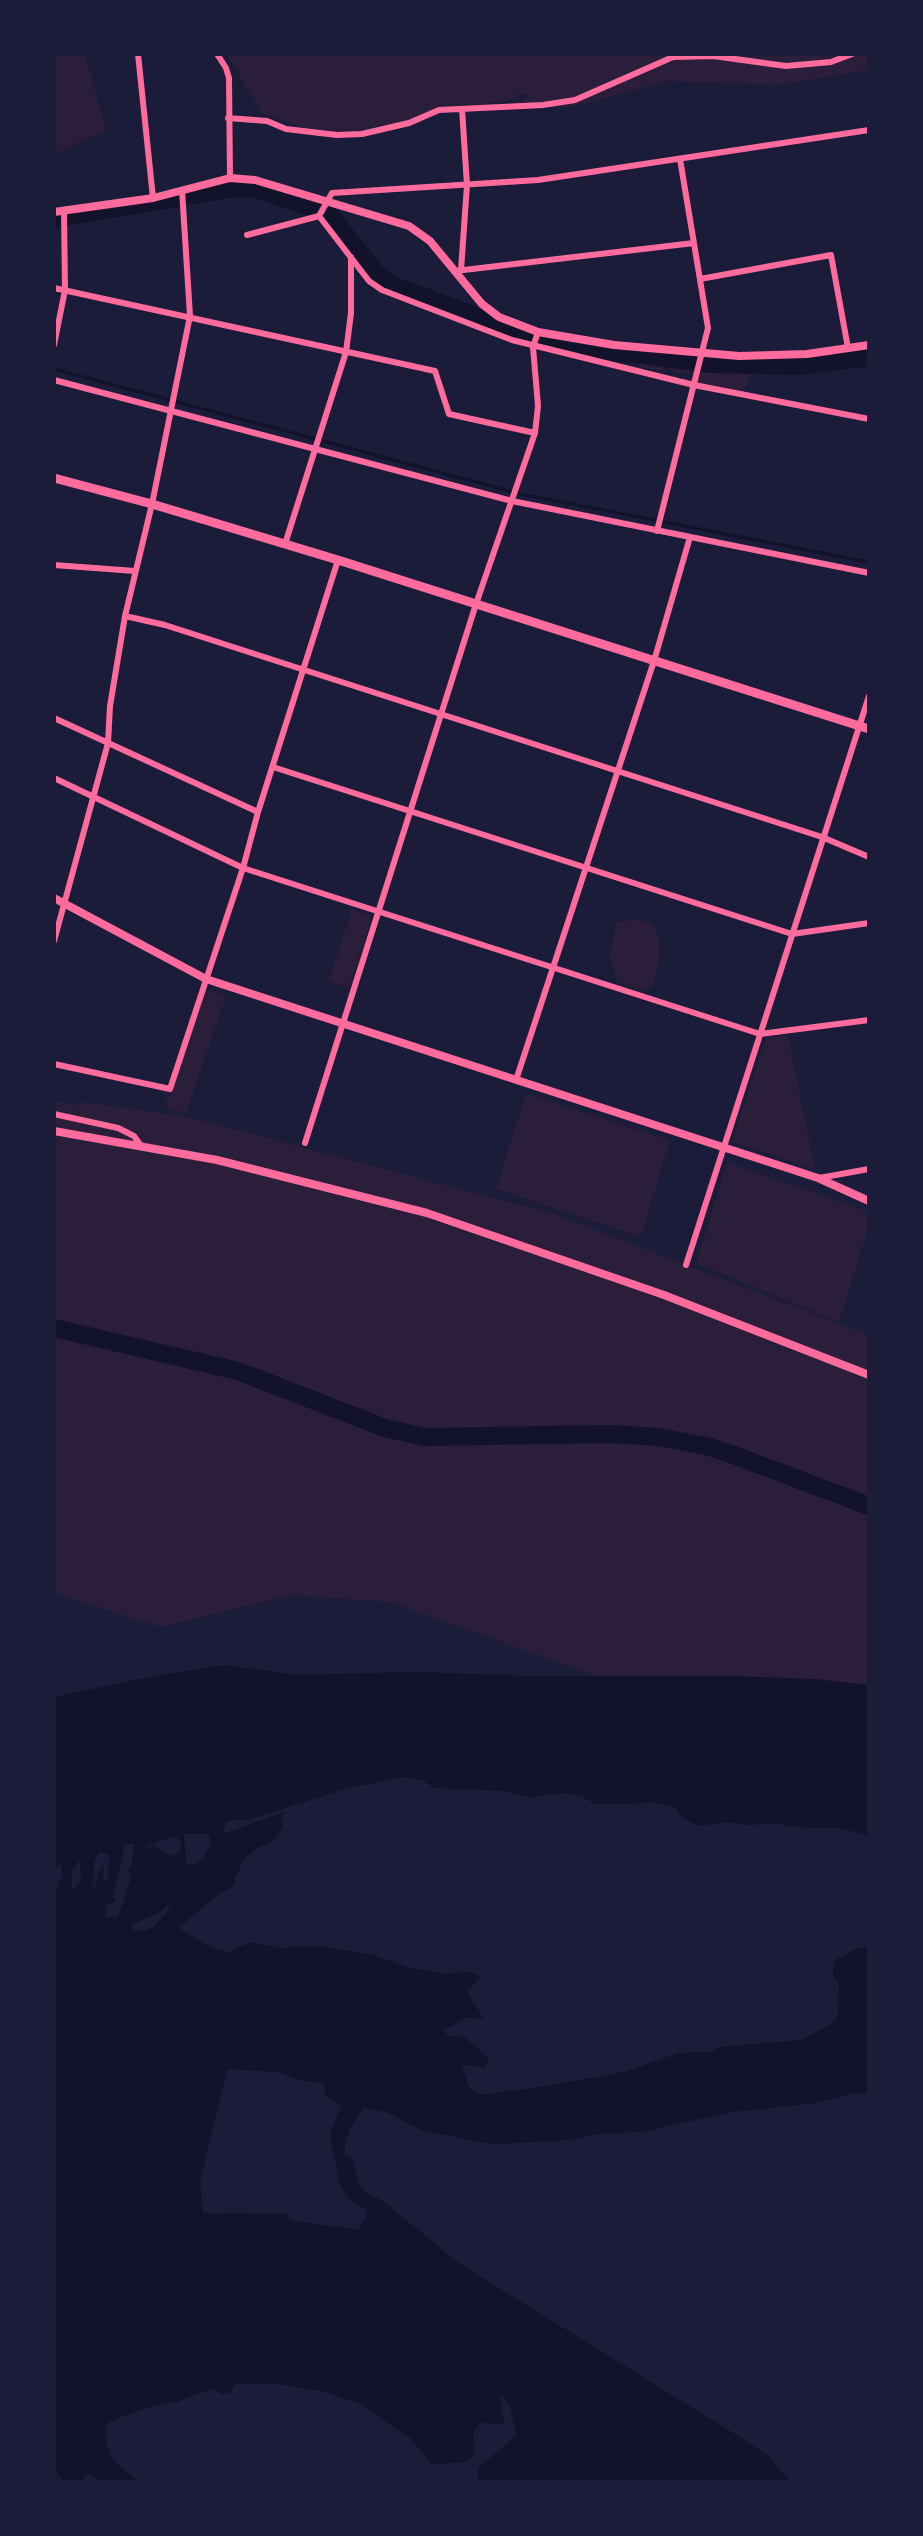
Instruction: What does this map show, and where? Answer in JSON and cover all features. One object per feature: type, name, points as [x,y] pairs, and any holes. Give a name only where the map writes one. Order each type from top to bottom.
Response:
[{"type":"main road","points":[[54,478],[152,504],[338,560],[869,729]]},
{"type":"main road","points":[[54,1131],[216,1160],[427,1213],[664,1295],[869,1375]]},
{"type":"street","points":[[138,54],[153,198]]},
{"type":"street","points":[[217,54],[229,78],[230,178]]},
{"type":"street","points":[[228,118],[267,121],[286,129],[326,134],[362,134],[409,123],[439,110],[543,105],[575,100],[673,57],[713,56],[786,66],[831,62],[852,54]]},
{"type":"street","points":[[458,270],[467,185],[462,109]]},
{"type":"street","points":[[247,235],[319,216],[333,193],[538,180],[869,130]]},
{"type":"street","points":[[657,531],[708,328],[680,159]]},
{"type":"street","points":[[54,212],[153,198],[230,178],[255,180],[409,226],[430,241],[458,270],[482,304],[500,318],[538,332],[614,345],[702,354],[779,356],[869,345]]},
{"type":"street","points":[[54,941],[108,743],[110,706],[125,616],[152,504],[190,316],[182,190]]},
{"type":"street","points":[[54,345],[65,290],[64,210]]},
{"type":"street","points":[[319,216],[369,281],[382,290],[533,347],[694,385],[869,419]]},
{"type":"street","points":[[458,270],[694,243]]},
{"type":"street","points":[[700,279],[831,255],[848,348]]},
{"type":"street","points":[[285,544],[346,352],[351,313],[351,257]]},
{"type":"street","points":[[54,288],[435,371],[448,414],[535,433]]},
{"type":"street","points":[[305,1143],[341,1023],[411,812],[476,604],[535,433],[538,406],[533,347],[538,332]]},
{"type":"street","points":[[54,380],[512,501],[869,573]]},
{"type":"street","points":[[516,1080],[654,661],[690,537]]},
{"type":"street","points":[[54,1064],[170,1089],[243,868],[258,812],[338,560]]},
{"type":"street","points":[[54,566],[135,571]]},
{"type":"street","points":[[125,616],[165,625],[822,837],[869,857]]},
{"type":"street","points":[[686,1265],[869,696]]},
{"type":"street","points":[[54,718],[258,812]]},
{"type":"street","points":[[273,767],[792,934],[869,923]]},
{"type":"street","points":[[54,778],[243,868],[378,909],[760,1034],[869,1020]]},
{"type":"street","points":[[54,898],[206,979],[818,1178],[869,1201]]},
{"type":"street","points":[[54,1114],[118,1128],[134,1136],[141,1146]]},
{"type":"street","points":[[818,1178],[869,1169]]},
{"type":"shaded area","points":[[54,54],[85,54],[106,130],[54,154]]},
{"type":"shaded area","points":[[226,54],[869,54],[869,70],[777,85],[667,81],[572,107],[506,106],[530,96],[520,93],[513,99],[430,114],[374,132],[316,132],[263,114]]},
{"type":"shaded area","points":[[588,349],[696,358],[841,356],[844,369],[751,375],[743,392],[695,383],[693,374],[677,373],[668,368],[658,370],[640,367],[632,361],[613,356],[590,356]]},
{"type":"shaded area","points":[[352,909],[372,916],[349,988],[329,980]]},
{"type":"shaded area","points":[[637,919],[653,924],[660,943],[659,963],[652,986],[640,991],[617,982],[610,956],[616,923]]},
{"type":"shaded area","points":[[202,988],[226,996],[186,1114],[165,1106]]},
{"type":"shaded area","points":[[788,1036],[815,1169],[732,1142],[766,1037]]},
{"type":"shaded area","points":[[526,1094],[670,1140],[641,1237],[496,1189]]},
{"type":"shaded area","points":[[54,1101],[79,1105],[83,1102],[189,1117],[554,1214],[869,1335],[869,1685],[597,1676],[390,1602],[291,1595],[161,1627],[54,1593]]},
{"type":"shaded area","points":[[727,1162],[869,1212],[869,1226],[839,1322],[696,1263]]},
{"type":"shaded area","points":[[225,1665],[297,1675],[413,1672],[532,1676],[733,1676],[815,1679],[869,1685],[869,1836],[841,1828],[791,1827],[778,1823],[749,1825],[724,1822],[700,1826],[683,1819],[675,1807],[653,1803],[595,1804],[581,1796],[566,1793],[530,1797],[501,1791],[434,1788],[424,1781],[406,1777],[348,1788],[251,1819],[226,1821],[223,1834],[286,1811],[281,1818],[283,1827],[273,1842],[259,1847],[243,1860],[232,1887],[222,1892],[178,1928],[210,1947],[231,1953],[238,1947],[253,1942],[278,1948],[316,1946],[374,1955],[406,1967],[444,1974],[469,1972],[481,1977],[467,1992],[484,2019],[467,2017],[443,2031],[450,2037],[462,2035],[489,2059],[485,2068],[461,2064],[470,2088],[480,2095],[624,2072],[679,2053],[711,2052],[719,2047],[801,2040],[831,2024],[838,2017],[839,1984],[833,1975],[834,1961],[856,1949],[869,1946],[869,2094],[857,2093],[809,2104],[732,2112],[641,2132],[604,2133],[569,2140],[500,2144],[421,2130],[389,2113],[364,2107],[349,2130],[345,2145],[345,2156],[352,2158],[358,2183],[365,2192],[383,2201],[457,2262],[743,2439],[767,2455],[791,2482],[478,2482],[478,2468],[517,2435],[509,2403],[499,2395],[505,2424],[480,2423],[473,2433],[475,2454],[466,2462],[432,2464],[411,2439],[362,2405],[327,2392],[278,2384],[235,2384],[229,2393],[221,2394],[213,2388],[177,2402],[150,2407],[120,2417],[107,2424],[105,2437],[110,2454],[116,2463],[138,2482],[101,2482],[89,2474],[85,2475],[81,2482],[63,2482],[54,2468],[54,1898],[62,1877],[61,1862],[54,1871],[54,1697],[159,1675]],"holes":[[[184,1834],[209,1834],[211,1843],[203,1858],[195,1865],[186,1864]],[[176,1836],[181,1842],[181,1849],[174,1856],[162,1852],[155,1845],[148,1848],[146,1846]],[[125,1844],[134,1844],[132,1864],[128,1869],[131,1878],[118,1917],[106,1917],[105,1905],[116,1901],[113,1898]],[[99,1852],[110,1855],[107,1882],[103,1879],[104,1865],[101,1866],[93,1892],[94,1863]],[[80,1860],[81,1880],[71,1892],[72,1871]],[[170,1903],[168,1911],[152,1928],[143,1931],[132,1930],[133,1924],[160,1912]],[[227,2069],[277,2072],[300,2080],[324,2084],[325,2095],[341,2107],[331,2130],[331,2142],[340,2184],[347,2197],[366,2210],[367,2216],[359,2230],[289,2220],[288,2214],[203,2213],[200,2183]]]},
{"type":"waterway","points":[[54,219],[241,187],[259,190],[328,213],[377,274],[395,286],[549,343],[711,364],[798,366],[869,357]]},
{"type":"waterway","points":[[54,369],[521,494],[869,562]]},
{"type":"waterway","points":[[54,1328],[238,1371],[385,1428],[425,1437],[611,1434],[658,1437],[706,1446],[731,1454],[869,1506]]}]
